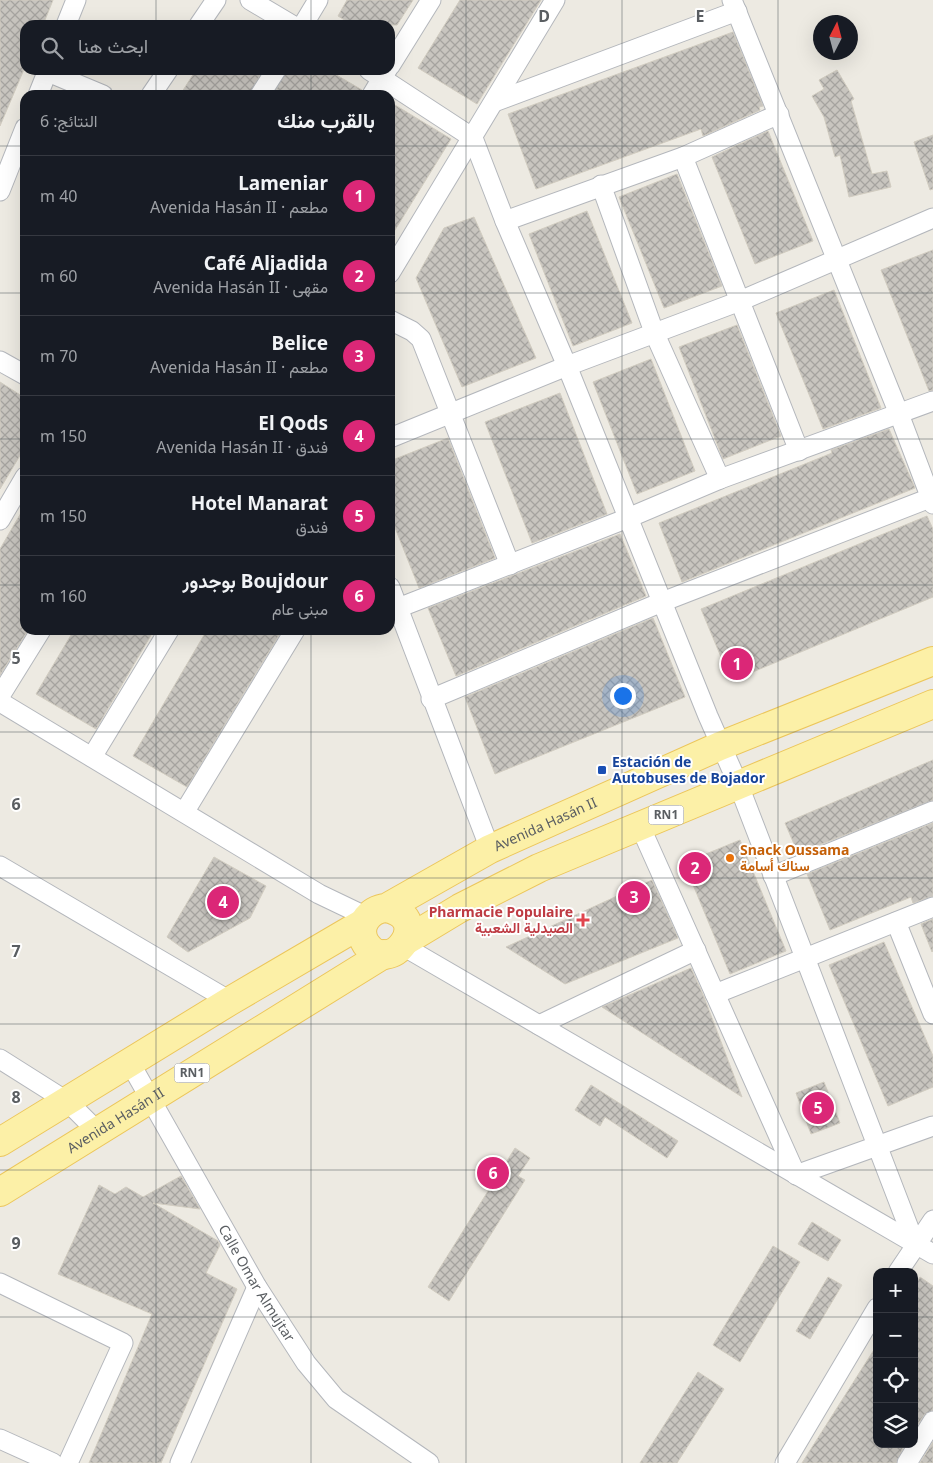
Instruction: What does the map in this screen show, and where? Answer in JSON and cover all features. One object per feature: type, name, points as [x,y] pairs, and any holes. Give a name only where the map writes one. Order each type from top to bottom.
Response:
[{"type":"main road","name":"Avenida Hasán II","points":[[0,1142],[230,1001],[340,939],[372,916],[490,850],[720,746],[933,661]]},
{"type":"main road","name":"Avenida Hasán II","points":[[0,1192],[460,908],[539,868],[933,704]]},
{"type":"main road","points":[[394,909],[405,919],[408,926],[398,947],[371,949],[366,944],[363,938],[372,916],[394,909]]},
{"type":"street","points":[[68,20],[76,0]]},
{"type":"street","points":[[202,20],[216,0]]},
{"type":"street","points":[[250,0],[284,20]]},
{"type":"street","points":[[306,20],[318,0]]},
{"type":"street","points":[[395,52],[431,0]]},
{"type":"street","points":[[395,266],[555,0]]},
{"type":"street","points":[[432,699],[662,602],[932,501],[900,414],[836,261],[734,5],[494,102]]},
{"type":"street","points":[[40,90],[46,75]]},
{"type":"street","points":[[57,75],[92,90]]},
{"type":"street","points":[[154,90],[164,75]]},
{"type":"street","points":[[263,90],[273,75]]},
{"type":"street","points":[[374,90],[380,75]]},
{"type":"street","points":[[387,75],[473,138],[505,221],[567,366],[720,746],[739,786],[915,1244]]},
{"type":"street","points":[[505,221],[683,157],[779,114]]},
{"type":"street","points":[[0,191],[20,141]]},
{"type":"street","points":[[683,157],[799,451]]},
{"type":"street","points":[[601,185],[654,332],[720,480]]},
{"type":"street","points":[[395,436],[567,366],[740,301],[933,218]]},
{"type":"street","points":[[395,322],[412,330],[421,339],[510,565]]},
{"type":"street","points":[[0,361],[20,367]]},
{"type":"street","points":[[395,606],[510,565],[720,480],[933,401]]},
{"type":"street","points":[[0,520],[20,486]]},
{"type":"street","points":[[395,608],[490,850]]},
{"type":"street","points":[[0,696],[38,635]]},
{"type":"street","points":[[92,757],[166,635]]},
{"type":"street","points":[[185,811],[293,635]]},
{"type":"street","points":[[0,702],[185,811],[319,894],[372,916]]},
{"type":"street","points":[[773,876],[933,810]]},
{"type":"street","points":[[640,826],[796,1175]]},
{"type":"street","points":[[0,866],[230,1001]]},
{"type":"street","points":[[715,994],[933,907]]},
{"type":"street","points":[[896,922],[933,1014]]},
{"type":"street","points":[[398,947],[539,1025],[933,1254]]},
{"type":"street","points":[[539,1025],[696,950]]},
{"type":"street","points":[[0,1059],[68,1102],[98,1132]]},
{"type":"street","name":"Calle Omar Almujtar","points":[[130,1063],[257,1287],[306,1363],[336,1398],[429,1463]]},
{"type":"street","points":[[796,1175],[933,1126]]},
{"type":"street","points":[[900,1268],[933,1220]]},
{"type":"street","points":[[0,1283],[123,1343],[68,1463]]},
{"type":"street","points":[[180,1463],[257,1287]]},
{"type":"street","points":[[785,1463],[874,1313]]},
{"type":"street","points":[[907,1463],[933,1421]]},
{"type":"street","points":[[0,1439],[53,1463]]},
{"type":"building","points":[[0,0],[53,0],[45,20],[20,20],[20,75],[22,75],[0,126]]},
{"type":"building","points":[[347,0],[413,0],[397,25],[395,25],[395,20],[345,20],[338,16]]},
{"type":"building","points":[[460,0],[541,0],[477,104],[418,68]]},
{"type":"building","points":[[733,32],[763,106],[759,107],[760,110],[703,136],[701,129],[536,189],[508,114]]},
{"type":"building","points":[[837,70],[854,99],[851,101],[872,174],[887,171],[891,187],[849,197],[840,155],[835,157],[824,117],[812,96],[824,89],[819,80]]},
{"type":"building","points":[[193,75],[260,75],[252,90],[183,90]]},
{"type":"building","points":[[284,75],[336,75],[362,90],[276,90]]},
{"type":"building","points":[[395,105],[451,139],[395,230]]},
{"type":"building","points":[[768,131],[813,241],[755,264],[712,157]]},
{"type":"building","points":[[933,135],[933,189],[930,190],[914,142]]},
{"type":"building","points":[[677,174],[722,286],[664,308],[619,197]]},
{"type":"building","points":[[587,211],[632,323],[573,346],[529,234]]},
{"type":"building","points":[[474,217],[536,358],[462,387],[416,278],[444,228]]},
{"type":"building","points":[[933,250],[933,390],[929,391],[881,270]]},
{"type":"building","points":[[834,290],[881,408],[823,429],[776,313]]},
{"type":"building","points":[[737,325],[781,436],[723,459],[679,347]]},
{"type":"building","points":[[651,359],[695,471],[637,494],[593,382]]},
{"type":"building","points":[[0,382],[20,395],[20,455],[0,489]]},
{"type":"building","points":[[560,393],[607,514],[532,543],[485,422]]},
{"type":"building","points":[[889,429],[915,488],[682,582],[659,523],[832,453],[831,450]]},
{"type":"building","points":[[448,438],[495,558],[419,588],[395,528],[395,459]]},
{"type":"building","points":[[20,515],[20,635],[25,635],[0,675],[0,549]]},
{"type":"building","points":[[927,516],[933,529],[933,597],[731,681],[701,609]]},
{"type":"building","points":[[620,534],[646,596],[456,676],[428,608]]},
{"type":"building","points":[[653,618],[685,697],[495,774],[465,697]]},
{"type":"building","points":[[71,635],[151,635],[96,729],[36,694]]},
{"type":"building","points":[[204,635],[279,635],[187,787],[133,756]]},
{"type":"building","points":[[933,760],[933,800],[799,853],[797,851],[785,823]]},
{"type":"building","points":[[933,823],[933,896],[913,903],[911,897],[830,930],[807,874]]},
{"type":"building","points":[[740,840],[786,951],[730,974],[684,863]]},
{"type":"building","points":[[214,857],[266,886],[250,918],[188,952],[167,937]]},
{"type":"building","points":[[652,880],[678,938],[565,984],[506,947]]},
{"type":"building","points":[[933,919],[933,951],[932,952],[921,924]]},
{"type":"building","points":[[884,942],[933,1056],[933,1087],[888,1106],[829,965]]},
{"type":"building","points":[[691,968],[704,997],[742,1097],[602,1007]]},
{"type":"building","points":[[824,1082],[840,1123],[811,1134],[796,1093]]},
{"type":"building","points":[[591,1085],[678,1141],[667,1158],[605,1117],[600,1126],[575,1110]]},
{"type":"building","points":[[515,1148],[530,1158],[518,1176],[525,1180],[449,1301],[428,1287]]},
{"type":"building","points":[[181,1176],[200,1209],[153,1203],[218,1241],[220,1245],[206,1273],[237,1289],[161,1463],[89,1463],[152,1314],[58,1274],[99,1185],[115,1194],[126,1187],[143,1197]]},
{"type":"building","points":[[812,1222],[841,1240],[828,1261],[798,1244]]},
{"type":"building","points":[[773,1246],[800,1262],[740,1362],[713,1345]]},
{"type":"building","points":[[828,1277],[842,1285],[810,1339],[796,1331]]},
{"type":"building","points":[[920,1277],[933,1286],[933,1410],[924,1415],[918,1424],[918,1313],[918,1280]]},
{"type":"building","points":[[873,1351],[873,1448],[903,1448],[896,1463],[802,1463]]},
{"type":"building","points":[[698,1372],[724,1389],[677,1463],[640,1463]]},
{"type":"building","points":[[933,1442],[933,1463],[920,1463]]},
{"type":"place","name":"Lameniar","points":[[737,664]]},
{"type":"place","name":"Estación de Autobuses de Bojador","points":[[602,770]]},
{"type":"place","name":"Snack Oussama سناك أسامة","points":[[730,858]]},
{"type":"place","name":"Café Aljadida","points":[[695,868]]},
{"type":"place","name":"Belice","points":[[634,897]]},
{"type":"place","name":"El Qods","points":[[223,902]]},
{"type":"place","name":"Pharmacie Populaire الصيدلية الشعبية","points":[[583,920]]},
{"type":"place","name":"Hotel Manarat","points":[[818,1108]]},
{"type":"place","name":"Boujdour بوجدور","points":[[493,1173]]}]
